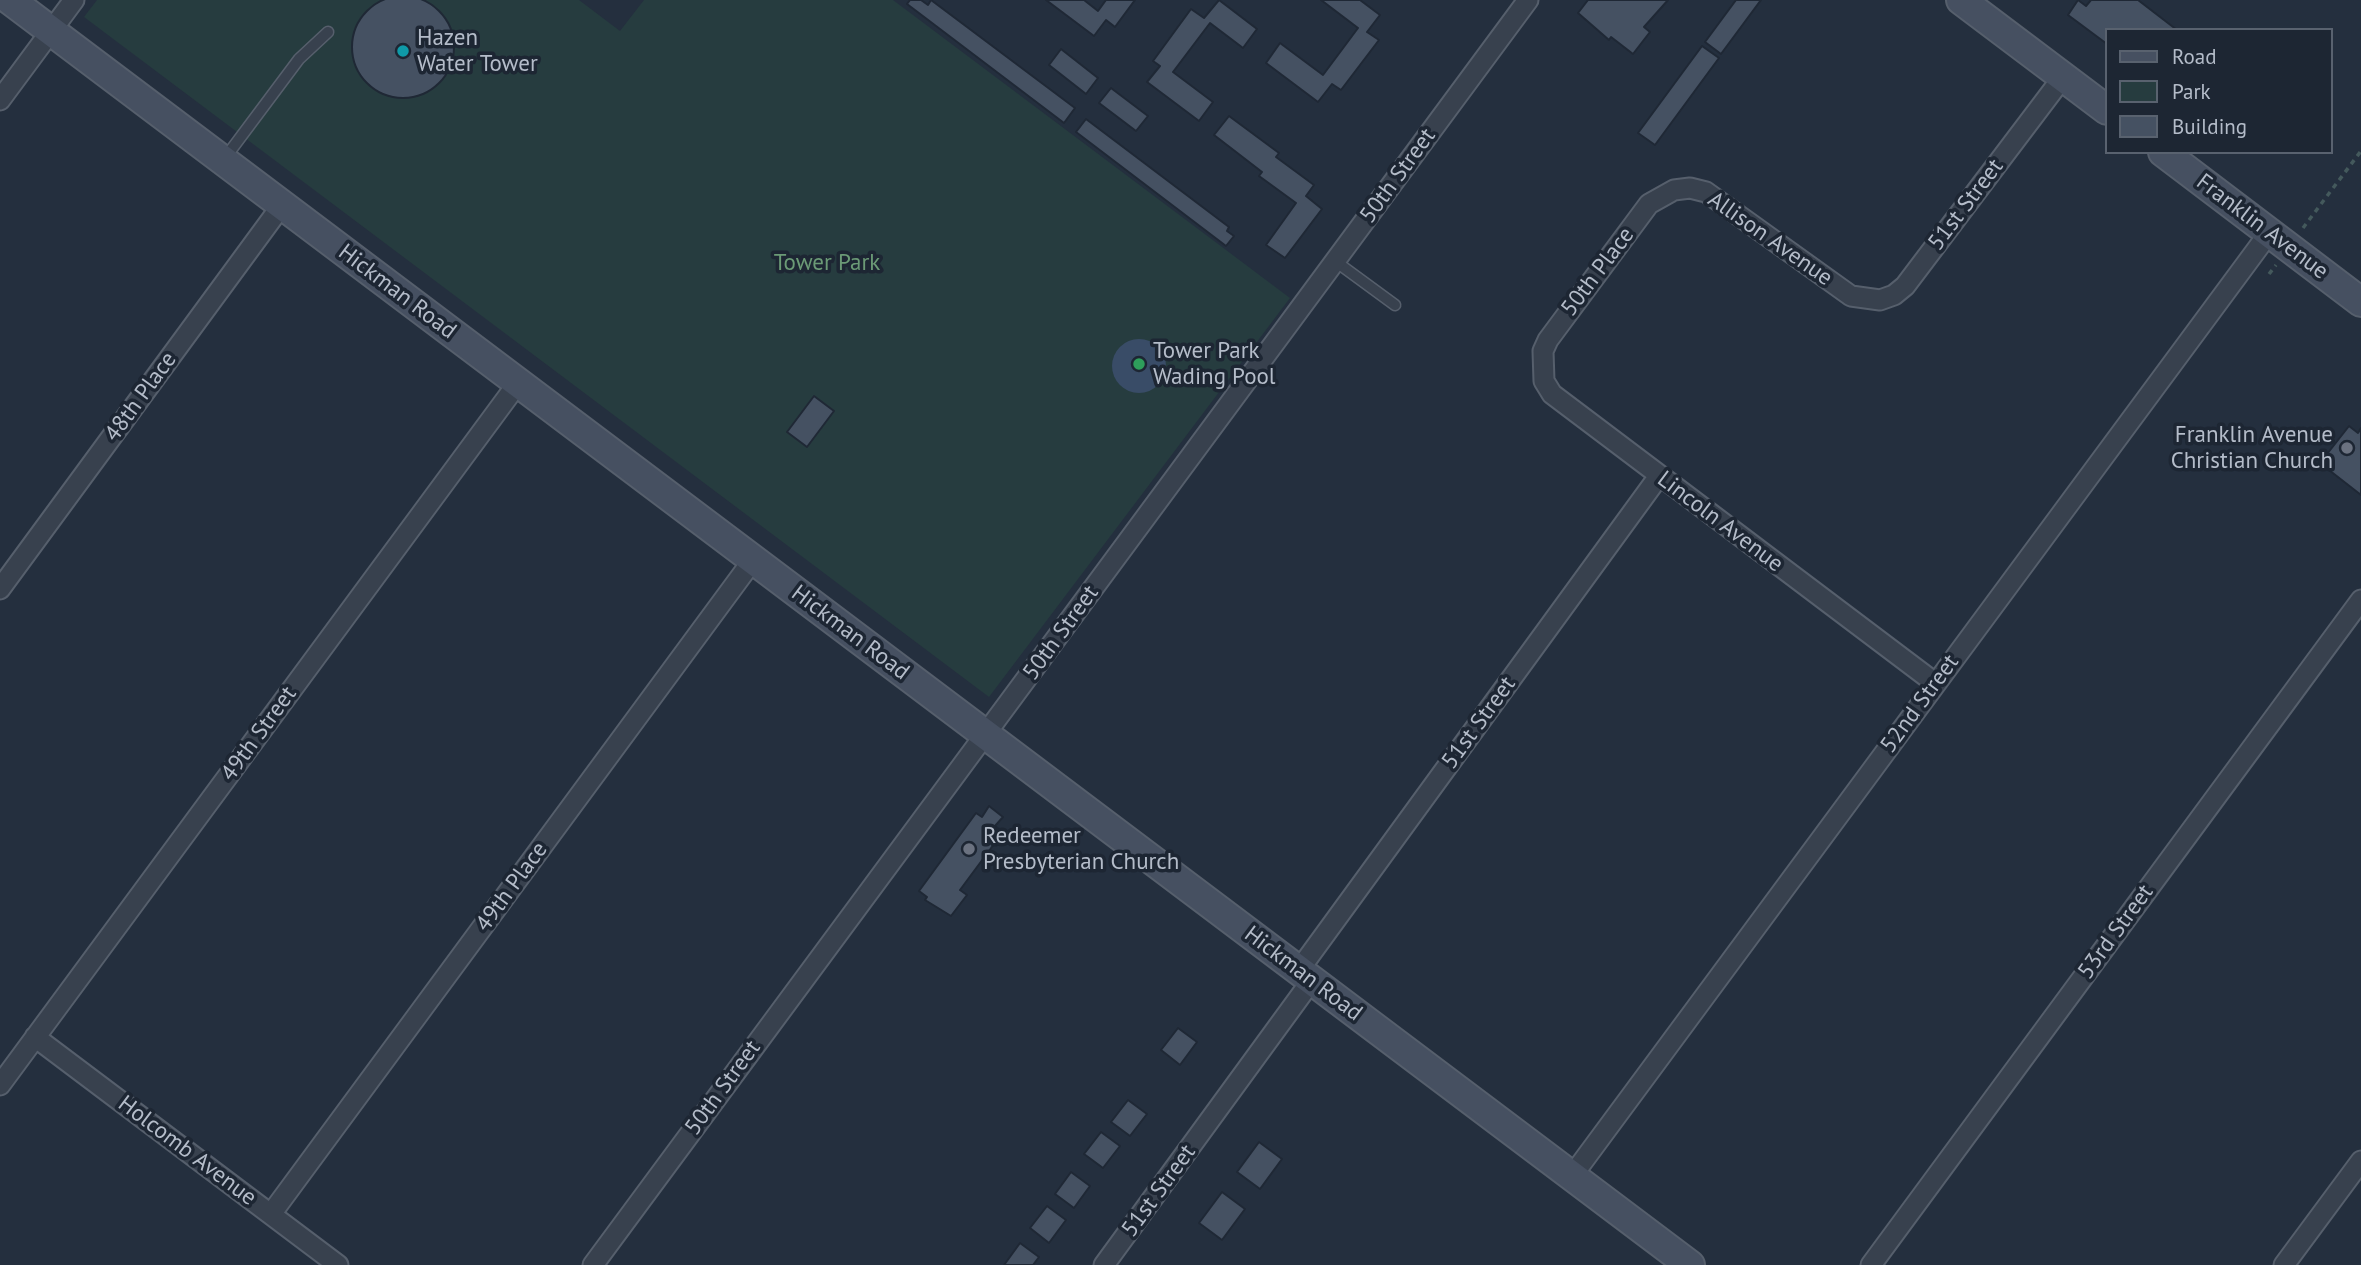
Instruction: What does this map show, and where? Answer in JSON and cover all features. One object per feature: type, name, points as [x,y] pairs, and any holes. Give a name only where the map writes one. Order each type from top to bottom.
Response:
[{"type":"main road","name":"Hickman Road","points":[[10,0],[1690,1265]]},
{"type":"main road","points":[[1961,0],[2106,109]]},
{"type":"main road","name":"Franklin Avenue","points":[[2166,154],[2361,302]]},
{"type":"street","points":[[0,100],[74,0]]},
{"type":"street","name":"50th Street","points":[[593,1265],[1528,0]]},
{"type":"street","name":"51st Street","points":[[1851,296],[1880,300],[1905,286],[2063,77]]},
{"type":"street","name":"Allison Avenue","points":[[1649,204],[1674,190],[1690,188],[1706,192],[1851,296]]},
{"type":"street","name":"50th Place","points":[[1548,340],[1649,204]]},
{"type":"street","name":"48th Place","points":[[0,589],[282,205]]},
{"type":"street","name":"52nd Street","points":[[1572,1176],[2269,233]]},
{"type":"street","name":"Lincoln Avenue","points":[[1548,340],[1541,366],[1552,394],[1935,683]]},
{"type":"street","name":"49th Street","points":[[0,1085],[518,383]]},
{"type":"street","name":"51st Street","points":[[1104,1265],[1305,975],[1659,476]]},
{"type":"street","name":"49th Place","points":[[271,1214],[753,560]]},
{"type":"street","name":"53rd Street","points":[[1871,1265],[2361,600]]},
{"type":"street","name":"Holcomb Avenue","points":[[35,1037],[338,1265]]},
{"type":"street","points":[[2284,1265],[2361,1161]]},
{"type":"lane","points":[[223,161],[299,59],[328,32]]},
{"type":"lane","points":[[1335,261],[1395,306]]},
{"type":"path","points":[[2300,232],[2361,151]]},
{"type":"path","points":[[2269,274],[2277,264]]},
{"type":"green space","name":"Tower Park","points":[[97,0],[579,0],[620,31],[644,0],[893,0],[1290,298],[989,697],[84,17]]},
{"type":"water","name":"Tower Park Wading Pool","points":[[1139,339],[1158,347],[1166,366],[1158,385],[1139,393],[1120,385],[1112,366],[1120,347]]},
{"type":"building","name":"Hazen Water Tower","points":[[387,-1],[419,-1],[431,5],[445,19],[453,37],[453,57],[445,75],[431,89],[413,97],[393,97],[375,89],[361,75],[353,57],[353,37],[361,19],[367,11]]},
{"type":"building","points":[[910,0],[921,0],[928,5],[931,0],[1075,108],[1064,123],[907,4]]},
{"type":"building","points":[[1046,0],[1084,0],[1098,11],[1106,0],[1135,0],[1115,27],[1106,20],[1094,36]]},
{"type":"building","points":[[1219,0],[1257,29],[1243,48],[1210,23],[1173,72],[1213,102],[1199,121],[1147,82],[1160,66],[1153,61],[1191,9],[1204,18]]},
{"type":"building","points":[[1321,0],[1360,0],[1380,15],[1367,32],[1379,40],[1341,90],[1332,84],[1318,102],[1266,63],[1280,43],[1323,75],[1358,28]]},
{"type":"building","points":[[1588,0],[1668,0],[1644,27],[1650,32],[1633,54],[1611,37],[1609,40],[1578,13]]},
{"type":"building","points":[[1736,0],[1761,0],[1721,54],[1705,42]]},
{"type":"building","points":[[2078,0],[2086,6],[2091,0],[2138,0],[2174,28],[2106,28],[2106,43],[2068,15]]},
{"type":"building","points":[[1702,46],[1719,58],[1655,145],[1638,133]]},
{"type":"building","points":[[1061,49],[1098,78],[1086,94],[1049,65]]},
{"type":"building","points":[[1111,88],[1148,116],[1136,131],[1099,103]]},
{"type":"building","points":[[1229,116],[1279,153],[1276,157],[1314,185],[1306,196],[1322,209],[1285,258],[1266,245],[1296,203],[1259,176],[1262,172],[1214,135]]},
{"type":"building","points":[[1086,119],[1229,227],[1227,231],[1234,236],[1226,246],[1076,132]]},
{"type":"building","points":[[814,396],[834,411],[807,447],[787,432]]},
{"type":"building","name":"Franklin Avenue Christian Church","points":[[2349,426],[2358,433],[2361,428],[2361,495],[2320,463]]},
{"type":"building","name":"Redeemer Presbyterian Church","points":[[989,806],[1003,817],[995,826],[1003,832],[960,890],[967,895],[951,916],[925,900],[927,897],[919,891],[976,813],[982,817]]},
{"type":"building","points":[[1178,1028],[1197,1042],[1180,1065],[1161,1050]]},
{"type":"building","points":[[1128,1100],[1147,1114],[1130,1136],[1111,1122]]},
{"type":"building","points":[[1101,1132],[1120,1146],[1103,1168],[1084,1154]]},
{"type":"building","points":[[1259,1142],[1282,1159],[1260,1189],[1237,1172]]},
{"type":"building","points":[[1071,1172],[1090,1186],[1074,1208],[1055,1194]]},
{"type":"building","points":[[1222,1192],[1245,1209],[1222,1240],[1199,1223]]},
{"type":"building","points":[[1047,1206],[1066,1220],[1049,1243],[1030,1228]]},
{"type":"building","points":[[1020,1243],[1039,1257],[1033,1265],[1004,1265]]},
{"type":"place","name":"Hazen Water Tower","points":[[403,51]]},
{"type":"place","name":"Tower Park Wading Pool","points":[[1139,364]]},
{"type":"place","name":"Franklin Avenue Christian Church","points":[[2347,448]]},
{"type":"place","name":"Redeemer Presbyterian Church","points":[[969,849]]}]
